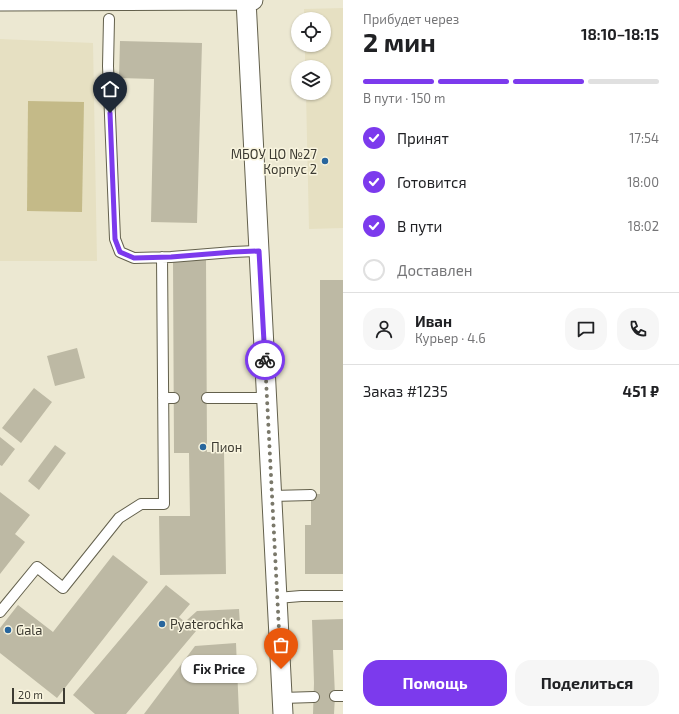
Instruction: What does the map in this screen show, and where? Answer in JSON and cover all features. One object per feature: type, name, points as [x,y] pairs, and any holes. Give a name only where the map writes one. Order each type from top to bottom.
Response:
[{"type":"street","points":[[246,0],[283,706]]},
{"type":"street","points":[[0,1],[253,0]]},
{"type":"lane","points":[[109,19],[108,66],[115,239],[120,252],[134,258],[259,251]]},
{"type":"lane","points":[[0,612],[37,567],[63,588],[119,518],[141,504],[164,504],[169,398],[162,257]]},
{"type":"lane","points":[[207,398],[267,398]]},
{"type":"lane","points":[[272,496],[311,495]]},
{"type":"lane","points":[[277,598],[300,596],[343,596]]},
{"type":"lane","points":[[283,706],[314,697]]},
{"type":"shaded area","name":"МБОУ ЦО №27 Корпус 2","points":[[343,8],[343,228],[309,229],[306,100],[331,100],[331,60],[305,60],[305,52],[331,52],[331,12],[304,12],[304,9]]},
{"type":"shaded area","points":[[0,39],[93,43],[97,261],[0,261]]},
{"type":"shaded area","points":[[28,101],[84,102],[82,212],[27,211]]},
{"type":"building","points":[[120,41],[202,43],[197,223],[151,222],[154,79],[119,78]]},
{"type":"building","points":[[206,259],[207,452],[224,452],[226,574],[160,575],[159,516],[190,516],[189,453],[174,453],[173,260]]},
{"type":"building","points":[[320,280],[343,280],[343,574],[305,574],[305,525],[311,525],[311,494],[320,494]]},
{"type":"building","points":[[77,348],[85,378],[55,386],[47,356]]},
{"type":"building","points":[[34,388],[52,402],[21,443],[2,428]]},
{"type":"building","points":[[0,437],[15,449],[2,466],[0,465]]},
{"type":"building","points":[[55,445],[66,453],[39,490],[28,481]]},
{"type":"building","points":[[0,492],[30,515],[15,534],[25,542],[0,574]]},
{"type":"building","points":[[113,555],[148,582],[57,698],[0,653],[0,628],[18,605],[53,632]]},
{"type":"building","points":[[166,585],[190,604],[179,617],[196,631],[126,714],[95,714],[73,695]]},
{"type":"building","points":[[239,609],[240,625],[203,625],[201,630],[187,620],[197,611]]},
{"type":"building","points":[[343,619],[343,650],[333,650],[335,696],[334,714],[313,714],[314,683],[312,620]]},
{"type":"building","points":[[236,643],[239,714],[144,714],[195,646]]},
{"type":"way so far","points":[[265,360],[281,669]]},
{"type":"place","name":"МБОУ ЦО №27 Корпус 2","points":[[325,161]]},
{"type":"place","name":"Пион","points":[[203,447]]},
{"type":"place","name":"Pyaterochka","points":[[162,624]]},
{"type":"place","name":"Gala","points":[[8,630]]},
{"type":"place","name":"Fix Price","points":[[281,669]]},
{"type":"route","points":[[110,113],[115,239],[120,252],[134,258],[259,251],[265,360]]}]
